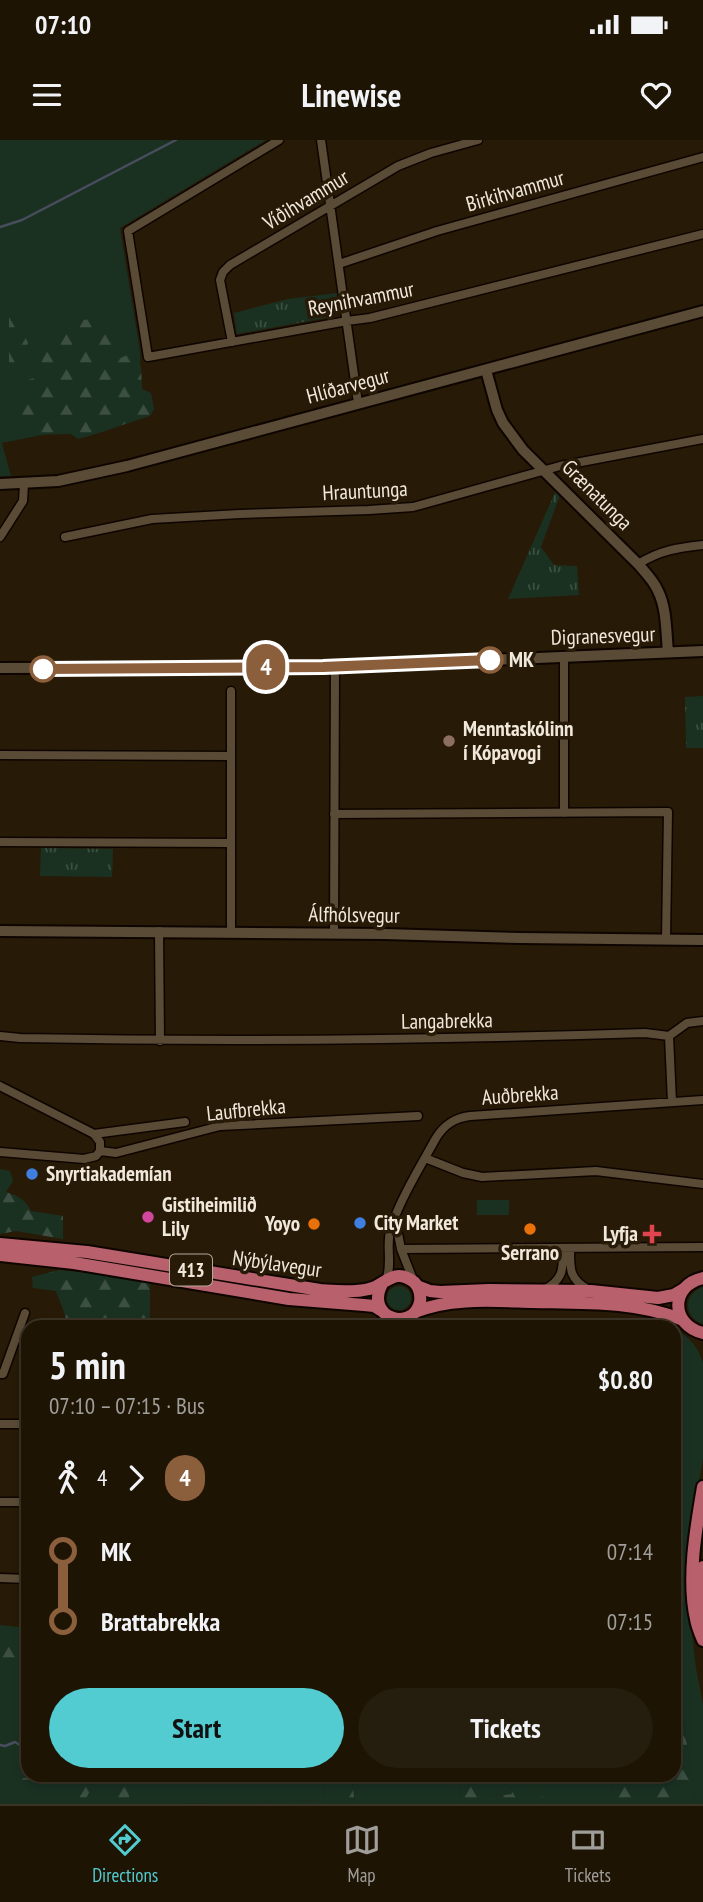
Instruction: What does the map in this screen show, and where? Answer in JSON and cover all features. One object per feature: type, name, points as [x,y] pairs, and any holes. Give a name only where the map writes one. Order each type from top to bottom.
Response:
[{"type":"main road","name":"Nýbýlavegur","points":[[0,1244],[87,1252],[320,1290],[356,1291],[384,1283]]},
{"type":"main road","name":"Nýbýlavegur","points":[[0,1255],[74,1263],[289,1299],[364,1304],[385,1317]]},
{"type":"main road","name":"413","points":[[384,1283],[398,1276],[430,1291],[440,1292],[592,1291],[658,1298],[674,1295],[693,1281],[703,1278]]},
{"type":"main road","points":[[384,1283],[377,1297],[385,1317]]},
{"type":"main road","points":[[407,1319],[420,1299],[415,1284]]},
{"type":"main road","points":[[683,1320],[679,1312],[679,1302],[684,1289]]},
{"type":"main road","name":"413","points":[[385,1317],[407,1319],[424,1308],[452,1303],[589,1304],[654,1311],[683,1320],[698,1331]]},
{"type":"main road","points":[[698,1331],[703,1341]]},
{"type":"main road","points":[[703,1488],[693,1577],[696,1620],[703,1641]]},
{"type":"main road","points":[[703,1567],[703,1641]]},
{"type":"street","name":"Reynihvammur","points":[[279,140],[128,231],[148,358],[370,318],[703,234]]},
{"type":"street","points":[[321,140],[358,403]]},
{"type":"street","name":"Víðihvammur","points":[[232,342],[220,280],[230,265],[398,166],[431,153],[478,140]]},
{"type":"street","name":"Birkihvammur","points":[[339,264],[437,231],[703,157]]},
{"type":"street","name":"Hlíðarvegur","points":[[0,484],[58,481],[127,466],[703,311]]},
{"type":"street","name":"Grænatunga","points":[[486,370],[497,410],[523,450],[638,564],[659,591],[668,652]]},
{"type":"street","name":"Hrauntunga","points":[[65,537],[152,519],[401,509],[545,471],[703,439]]},
{"type":"street","points":[[0,537],[23,501],[24,484]]},
{"type":"street","points":[[638,564],[663,551],[703,545]]},
{"type":"street","name":"Digranesvegur","points":[[0,668],[335,666],[703,651]]},
{"type":"street","points":[[564,657],[564,813]]},
{"type":"street","points":[[334,934],[335,666]]},
{"type":"street","points":[[231,691],[231,933]]},
{"type":"street","points":[[0,755],[231,756]]},
{"type":"street","points":[[334,814],[668,812],[666,939]]},
{"type":"street","points":[[1,842],[230,843]]},
{"type":"street","name":"Álfhólsvegur","points":[[2,930],[703,940]]},
{"type":"street","points":[[159,931],[160,1041]]},
{"type":"street","points":[[672,1102],[669,1036],[687,1023],[703,1021]]},
{"type":"street","name":"Langabrekka","points":[[0,1036],[160,1041],[645,1034],[669,1036]]},
{"type":"street","points":[[0,1086],[94,1134],[100,1142],[100,1151]]},
{"type":"street","name":"Auðbrekka","points":[[384,1283],[389,1269],[389,1235],[395,1218],[441,1130],[454,1120],[461,1117],[703,1100]]},
{"type":"street","name":"Laufbrekka","points":[[0,1152],[84,1159],[96,1156],[100,1151],[116,1153],[220,1126],[418,1116]]},
{"type":"street","name":"Laufbrekka","points":[[94,1134],[185,1122]]},
{"type":"street","points":[[425,1158],[463,1173],[482,1177],[596,1171],[703,1184]]},
{"type":"street","points":[[395,1218],[401,1249],[415,1284]]},
{"type":"street","points":[[401,1249],[703,1247]]},
{"type":"street","points":[[543,1290],[552,1286],[559,1278],[567,1249]]},
{"type":"street","points":[[567,1249],[572,1273],[579,1285],[592,1291]]},
{"type":"street","points":[[22,1320],[25,1312]]},
{"type":"street","points":[[0,1374],[3,1374],[21,1323]]},
{"type":"street","points":[[0,1424],[21,1424]]},
{"type":"street","points":[[0,1502],[21,1502]]},
{"type":"street","points":[[0,1578],[21,1579]]},
{"type":"green space","points":[[0,140],[266,140],[120,228],[140,351],[141,415],[2,443],[11,476],[0,476]]},
{"type":"green space","points":[[337,293],[337,310],[330,317],[237,334],[234,313],[288,299]]},
{"type":"green space","points":[[9,318],[16,318],[15,331],[24,335],[28,343],[26,349],[21,350],[21,365],[18,367],[9,362]]},
{"type":"green space","points":[[107,319],[116,335],[114,354],[121,358],[127,355],[136,356],[141,367],[142,389],[151,393],[154,409],[150,416],[78,439],[71,434],[26,435],[14,422],[14,404],[19,399],[22,385],[43,374],[40,350],[49,334],[75,320]]},
{"type":"green space","points":[[557,488],[561,492],[541,547],[554,565],[577,566],[579,595],[508,599]]},
{"type":"green space","points":[[703,696],[703,748],[686,748],[685,697]]},
{"type":"green space","points":[[41,848],[113,849],[112,877],[40,876]]},
{"type":"green space","points":[[0,1169],[10,1171],[13,1181],[6,1192],[21,1199],[31,1211],[63,1216],[63,1239],[16,1231],[0,1234]]},
{"type":"green space","points":[[477,1200],[509,1200],[509,1215],[477,1215]]},
{"type":"green space","points":[[59,1270],[150,1279],[150,1320],[66,1320],[56,1291],[33,1288],[32,1277]]},
{"type":"green space","points":[[399,1286],[410,1293],[411,1298],[404,1309],[399,1310],[388,1303],[387,1298],[394,1287]]},
{"type":"green space","points":[[703,1287],[703,1324],[696,1321],[688,1306],[692,1295]]},
{"type":"green space","points":[[681,1333],[692,1342],[703,1362],[703,1459],[688,1565],[691,1626],[703,1704],[703,1804],[696,1804],[681,1704]]},
{"type":"green space","points":[[0,1625],[21,1627],[21,1661],[6,1661],[0,1658]]},
{"type":"green space","points":[[0,1639],[21,1646],[21,1782],[322,1782],[325,1800],[180,1804],[0,1804]]},
{"type":"green space","points":[[681,1704],[696,1804],[615,1804],[610,1782],[681,1782]]},
{"type":"green space","points":[[20,1781],[39,1784],[39,1791],[30,1801],[22,1801],[20,1797]]},
{"type":"green space","points":[[81,1782],[94,1782],[84,1804],[64,1804],[68,1790],[83,1787]]},
{"type":"green space","points":[[108,1782],[127,1782],[130,1804],[114,1804]]},
{"type":"green space","points":[[322,1782],[352,1782],[355,1804],[180,1804],[325,1800]]},
{"type":"green space","points":[[352,1782],[459,1782],[461,1804],[355,1804]]},
{"type":"green space","points":[[459,1782],[483,1782],[485,1797],[512,1794],[511,1782],[540,1782],[544,1804],[461,1804]]},
{"type":"green space","points":[[483,1782],[511,1782],[512,1794],[484,1797]]},
{"type":"green space","points":[[540,1782],[610,1782],[615,1804],[544,1804]]},
{"type":"waterway","points":[[0,227],[22,220],[176,140]]},
{"type":"waterway","points":[[0,1745],[15,1742],[21,1746]]},
{"type":"bus line","name":"4","points":[[43,669],[323,667],[490,660]]},
{"type":"place","name":"MK","points":[[490,660]]},
{"type":"place","name":"Menntaskólinn í Kópavogi","points":[[449,741]]},
{"type":"place","name":"Snyrtiakademían","points":[[32,1174]]},
{"type":"place","name":"Gistiheimilið Lily","points":[[148,1217]]},
{"type":"place","name":"City Market","points":[[360,1223]]},
{"type":"place","name":"Yoyo","points":[[314,1224]]},
{"type":"place","name":"Serrano","points":[[530,1229]]},
{"type":"place","name":"Lyfja","points":[[652,1234]]}]
